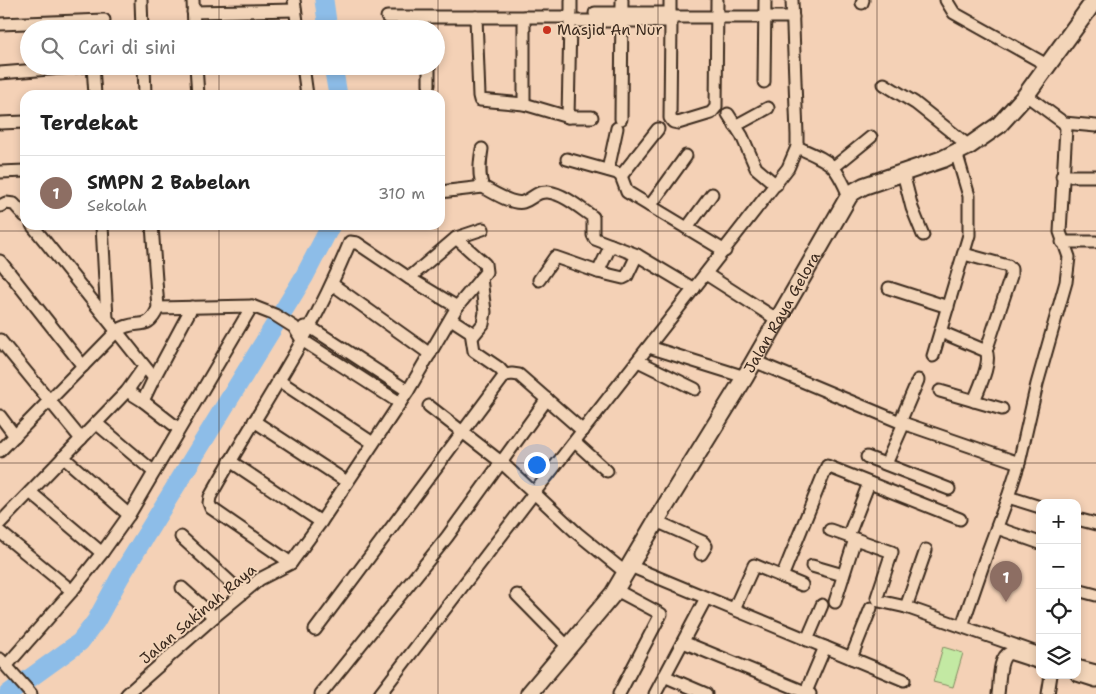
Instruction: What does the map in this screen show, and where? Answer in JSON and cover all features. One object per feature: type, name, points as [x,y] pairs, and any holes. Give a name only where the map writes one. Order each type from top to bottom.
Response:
[{"type":"street","points":[[140,0],[141,20]]},
{"type":"street","points":[[192,0],[193,20]]},
{"type":"street","points":[[568,117],[570,0]]},
{"type":"street","points":[[608,170],[619,123],[622,0]]},
{"type":"street","points":[[670,0],[670,116],[673,122],[681,123],[711,112],[716,107],[717,0]]},
{"type":"street","points":[[764,82],[765,0]]},
{"type":"street","points":[[380,694],[534,493],[788,168],[797,147],[792,0]]},
{"type":"street","points":[[946,0],[954,13],[1047,65]]},
{"type":"street","points":[[797,147],[824,159],[834,167],[849,196],[864,186],[943,159],[963,149],[998,125],[1026,95],[1095,0]]},
{"type":"street","points":[[193,12],[294,5],[296,20]]},
{"type":"street","points":[[387,17],[793,17]]},
{"type":"street","points":[[476,17],[480,100],[524,104],[568,117],[592,117]]},
{"type":"street","points":[[524,17],[524,104]]},
{"type":"street","points":[[0,24],[20,24]]},
{"type":"street","points":[[0,73],[20,71]]},
{"type":"street","points":[[94,75],[95,90]]},
{"type":"street","points":[[144,75],[145,90]]},
{"type":"street","points":[[197,75],[198,90]]},
{"type":"street","points":[[304,75],[306,90]]},
{"type":"street","points":[[429,75],[429,85]]},
{"type":"street","points":[[884,84],[915,103],[963,149],[969,196],[969,236],[933,356]]},
{"type":"street","points":[[1026,95],[1064,123],[1096,126]]},
{"type":"street","points":[[736,126],[768,108]]},
{"type":"street","points":[[728,114],[736,126],[756,168],[776,185]]},
{"type":"street","points":[[0,123],[20,122]]},
{"type":"street","points":[[962,626],[1019,462],[1037,384],[1066,282],[1069,257],[1062,242],[1060,232],[1062,176],[1067,133],[1064,123]]},
{"type":"street","points":[[621,176],[658,129]]},
{"type":"street","points":[[834,167],[870,137]]},
{"type":"street","points":[[482,149],[480,178],[483,186]]},
{"type":"street","points":[[650,206],[686,156]]},
{"type":"street","points":[[567,159],[617,173],[621,176],[627,192],[725,251]]},
{"type":"street","points":[[0,172],[20,171]]},
{"type":"street","points":[[903,173],[912,208],[923,236]]},
{"type":"street","points":[[1062,176],[1096,176]]},
{"type":"street","points":[[445,191],[483,186],[514,203],[525,201],[537,193],[546,192],[568,200],[593,217],[594,238],[637,255],[694,289]]},
{"type":"street","points":[[687,228],[712,194]]},
{"type":"street","name":"Jalan Raya Gelora","points":[[529,694],[604,607],[616,590],[656,521],[754,362],[849,196]]},
{"type":"street","points":[[1,204],[14,204],[20,211]]},
{"type":"street","points":[[410,278],[456,238],[483,229]]},
{"type":"street","points":[[36,230],[154,378]]},
{"type":"street","points":[[102,230],[107,319]]},
{"type":"street","points":[[0,452],[48,400],[117,331],[125,326],[151,322],[158,308],[152,230]]},
{"type":"street","points":[[456,238],[485,264],[486,272],[457,307],[408,391],[291,562],[211,508],[208,503],[210,497],[310,327],[332,284],[350,242],[357,242],[457,307]]},
{"type":"street","points":[[1062,242],[1096,242]]},
{"type":"street","points":[[598,272],[611,245]]},
{"type":"street","points":[[964,254],[1008,266],[1012,269],[986,351],[988,362],[974,401]]},
{"type":"street","points":[[539,280],[555,257],[598,272],[620,278],[625,277],[637,255]]},
{"type":"street","points":[[0,261],[83,366]]},
{"type":"street","points":[[706,274],[778,320]]},
{"type":"street","points":[[473,336],[483,324],[485,312],[482,278]]},
{"type":"street","points":[[332,284],[430,354]]},
{"type":"street","points":[[890,288],[948,307]]},
{"type":"street","points":[[158,308],[252,306],[285,321],[310,327],[408,391]]},
{"type":"street","points":[[29,692],[4,662],[72,592],[102,553],[129,514],[252,306]]},
{"type":"street","points":[[143,401],[192,307]]},
{"type":"street","points":[[451,319],[471,332],[474,352],[499,368],[505,375]]},
{"type":"street","points":[[285,321],[302,340],[400,403]]},
{"type":"street","points":[[941,332],[986,351]]},
{"type":"street","points":[[0,340],[81,439]]},
{"type":"street","points":[[649,347],[745,377]]},
{"type":"street","points":[[638,361],[695,389]]},
{"type":"street","points":[[754,362],[902,423],[1019,462]]},
{"type":"street","points":[[0,523],[127,391],[144,367]]},
{"type":"street","points":[[315,630],[505,375],[519,375],[583,431]]},
{"type":"street","points":[[278,380],[373,443]]},
{"type":"street","points":[[886,464],[918,380]]},
{"type":"street","points":[[127,391],[179,429]]},
{"type":"street","points":[[940,391],[1002,409]]},
{"type":"street","points":[[321,694],[446,537],[547,399]]},
{"type":"street","points":[[430,406],[501,462],[577,533],[628,569],[734,609],[904,680]]},
{"type":"street","points":[[0,416],[15,436]]},
{"type":"street","points":[[254,421],[347,482]]},
{"type":"street","points":[[96,423],[154,472]]},
{"type":"street","points":[[575,442],[607,471]]},
{"type":"street","points":[[64,457],[129,514]]},
{"type":"street","points":[[867,457],[949,489]]},
{"type":"street","points":[[230,461],[320,522]]},
{"type":"street","points":[[782,577],[827,466],[960,519]]},
{"type":"street","points":[[835,602],[844,576],[853,534],[870,483]]},
{"type":"street","points":[[30,492],[102,553]]},
{"type":"street","points":[[1008,497],[1036,506]]},
{"type":"street","points":[[1081,519],[1096,524]]},
{"type":"street","points":[[656,521],[703,542],[706,546],[701,554]]},
{"type":"street","points":[[997,528],[1036,542]]},
{"type":"street","points":[[830,530],[853,534],[892,552],[877,597],[882,603],[906,607],[1036,653]]},
{"type":"street","points":[[0,532],[72,592]]},
{"type":"street","points":[[181,537],[242,593]]},
{"type":"street","points":[[906,607],[926,550]]},
{"type":"street","name":"Jalan Sakinah Raya","points":[[127,694],[242,593],[260,579],[291,562]]},
{"type":"street","points":[[734,609],[754,565],[802,585]]},
{"type":"street","points":[[812,566],[844,576]]},
{"type":"street","points":[[182,588],[214,617]]},
{"type":"street","points":[[616,590],[661,614],[619,694]]},
{"type":"street","points":[[1081,591],[1096,595]]},
{"type":"street","points":[[517,595],[569,648]]},
{"type":"street","points":[[655,694],[706,598]]},
{"type":"street","points":[[808,640],[822,605]]},
{"type":"street","points":[[851,658],[871,608]]},
{"type":"street","points":[[683,642],[807,693],[825,647]]},
{"type":"street","points":[[998,694],[1003,659],[1007,654],[1036,662]]},
{"type":"street","points":[[1081,667],[1096,671]]},
{"type":"street","points":[[664,676],[706,694]]},
{"type":"street","points":[[1081,676],[1096,681]]},
{"type":"street","points":[[1048,694],[1050,679]]},
{"type":"green space","points":[[943,647],[963,653],[953,687],[933,682]]},
{"type":"waterway","points":[[324,0],[327,20]]},
{"type":"waterway","points":[[335,75],[337,90]]},
{"type":"waterway","points":[[8,694],[80,642],[96,621],[120,577],[304,277],[328,230]]},
{"type":"place","name":"Masjid An Nur","points":[[547,30]]},
{"type":"place","name":"SMPN 2 Babelan","points":[[1006,602]]}]
